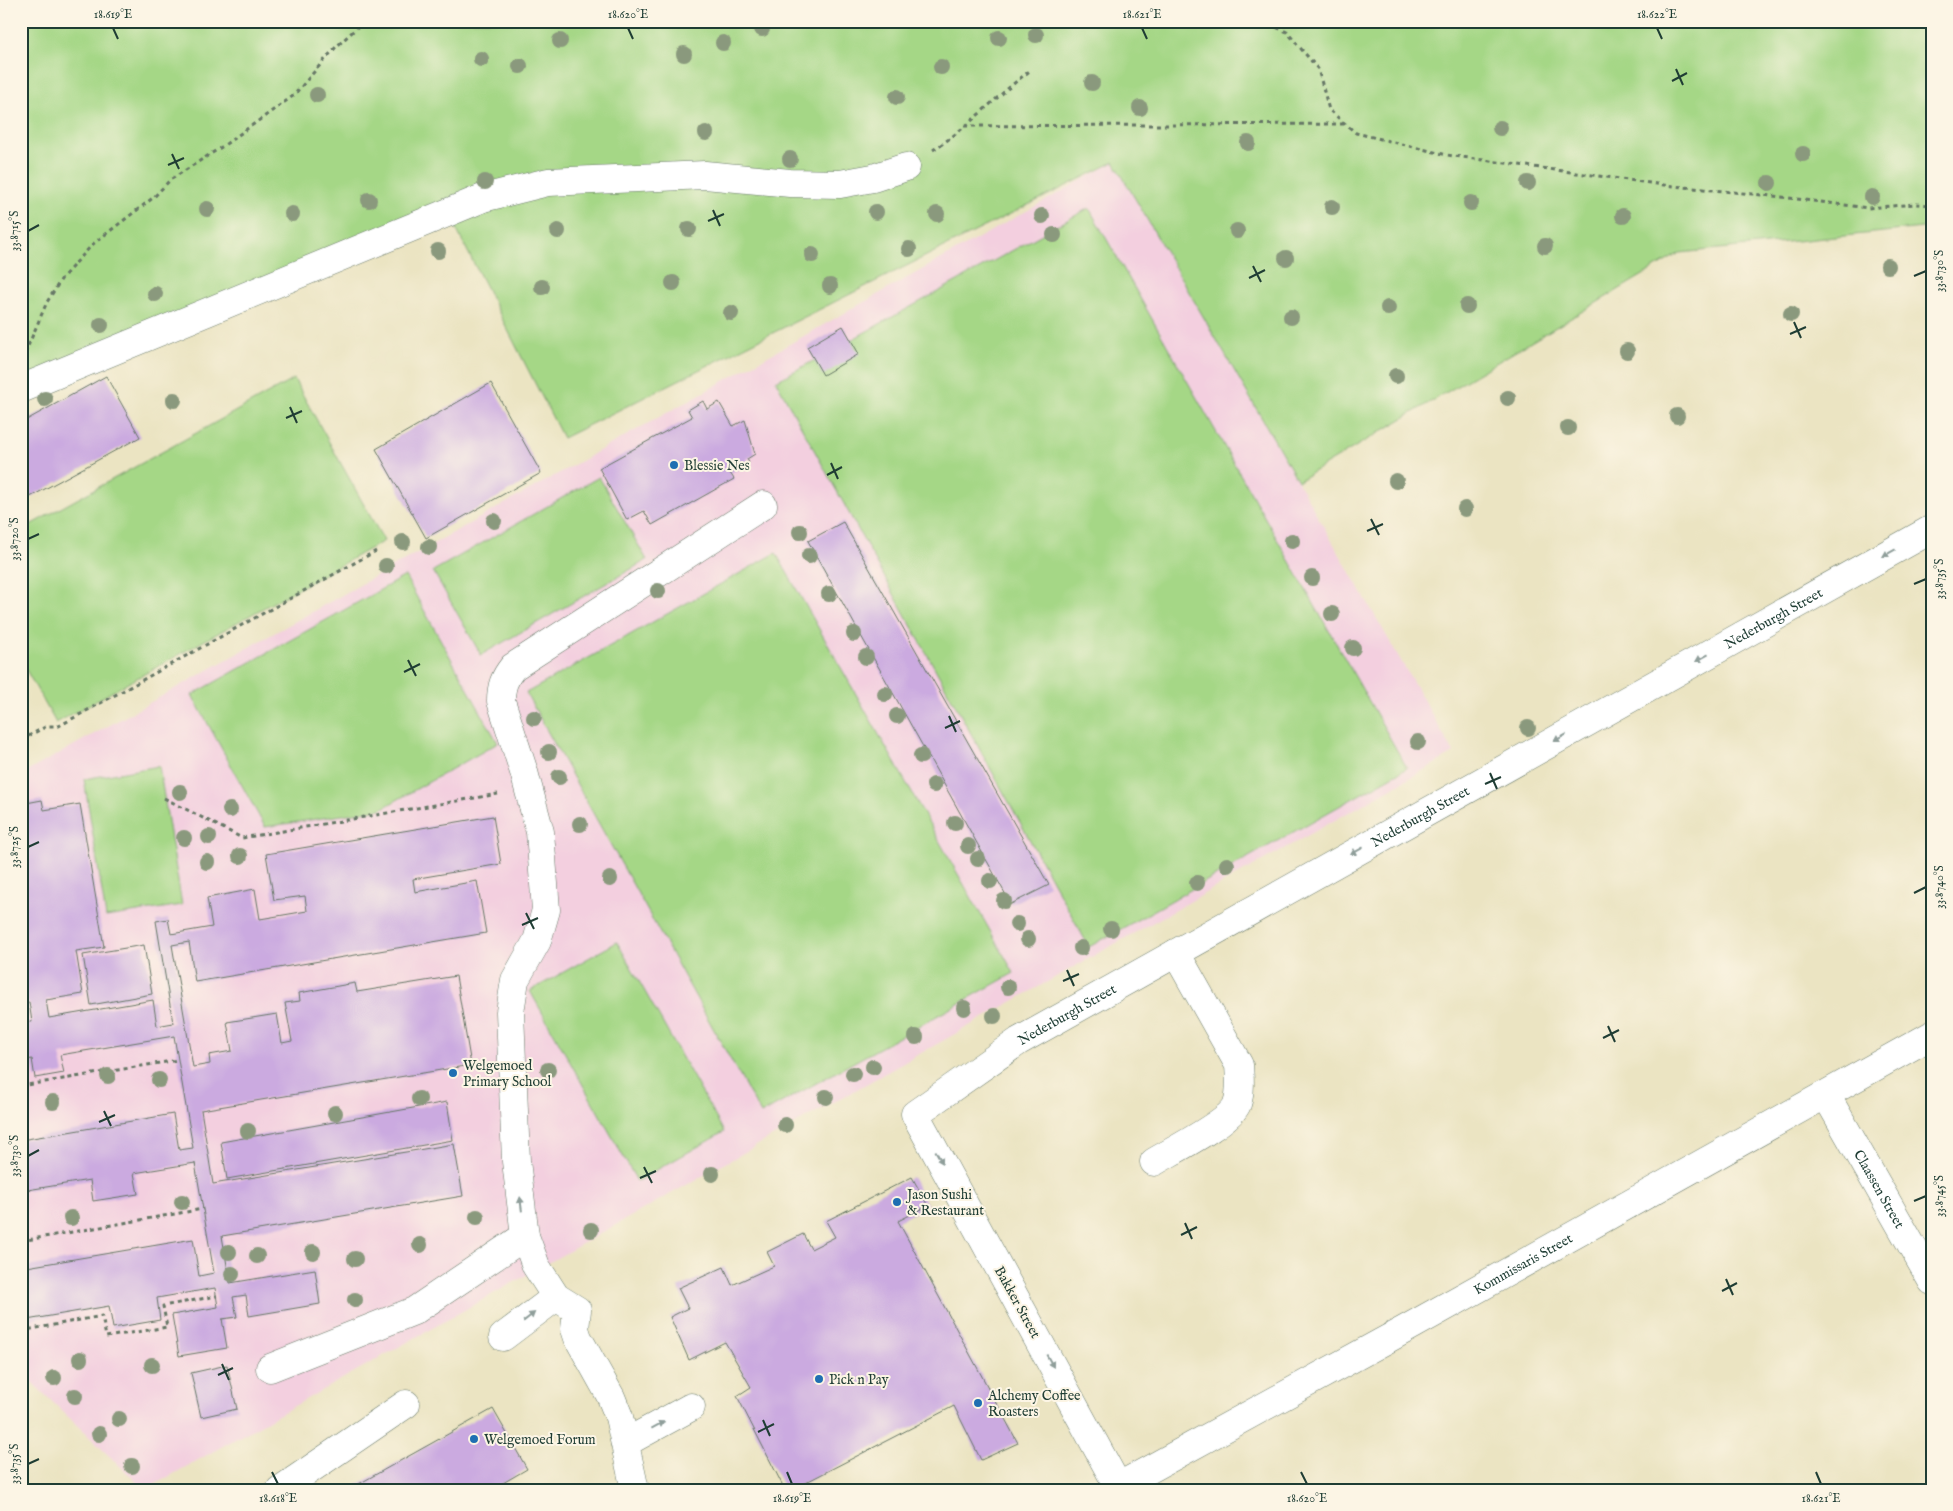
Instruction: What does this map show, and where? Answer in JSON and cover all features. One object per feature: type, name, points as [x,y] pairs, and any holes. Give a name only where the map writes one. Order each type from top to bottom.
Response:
[{"type":"street","points":[[21,389],[483,198],[548,182],[705,175],[790,183],[840,184],[873,178],[906,167]]},
{"type":"street","points":[[635,1490],[619,1417],[611,1397],[578,1338],[566,1303],[536,1266],[525,1236],[516,1161],[510,1012],[515,980],[537,941],[546,910],[540,832],[501,701],[501,690],[505,677],[513,667],[763,504]]},
{"type":"street","name":"Nederburgh Street","points":[[915,1114],[1019,1041],[1932,529]]},
{"type":"street","points":[[1154,1162],[1225,1119],[1237,1106],[1240,1085],[1239,1065],[1176,953]]},
{"type":"street","name":"Kommissaris Street","points":[[1117,1489],[1932,1035]]},
{"type":"street","name":"Claassen Street","points":[[1826,1095],[1932,1281]]},
{"type":"street","name":"Bakker Street","points":[[915,1114],[1117,1489]]},
{"type":"street","points":[[270,1368],[414,1310],[525,1236]]},
{"type":"street","points":[[503,1337],[566,1303]]},
{"type":"street","points":[[280,1490],[406,1404]]},
{"type":"street","points":[[625,1443],[691,1407]]},
{"type":"path","points":[[21,360],[47,302],[62,278],[93,244],[154,197],[170,180],[293,96],[336,47],[364,21]]},
{"type":"path","points":[[1262,21],[1287,32],[1318,69],[1329,110],[1356,133],[1447,155],[1664,186],[1782,197],[1868,208],[1916,204],[1932,205]]},
{"type":"path","points":[[949,140],[1006,89],[1031,70]]},
{"type":"path","points":[[964,126],[1346,124]]},
{"type":"path","points":[[21,740],[47,726],[59,726],[376,550]]},
{"type":"path","points":[[164,798],[242,838],[528,789]]},
{"type":"path","points":[[21,1086],[178,1060]]},
{"type":"path","points":[[21,1241],[203,1209]]},
{"type":"path","points":[[21,1330],[102,1316],[106,1337],[167,1327],[163,1306],[217,1296]]},
{"type":"shaded area","name":"Welgemoed Primary School","points":[[1114,162],[1454,753],[145,1490],[21,1372],[21,775]]},
{"type":"green space","points":[[21,21],[1932,21],[1932,227],[1680,253],[1298,481],[1114,162],[563,438],[444,205],[234,290],[21,404]]},
{"type":"green space","points":[[1089,208],[1407,768],[1089,947],[776,381],[815,360],[823,374],[858,354],[851,340]]},
{"type":"green space","points":[[294,379],[384,541],[56,723],[21,661],[21,530]]},
{"type":"green space","points":[[599,477],[647,560],[481,655],[433,571]]},
{"type":"green space","points":[[776,553],[1014,973],[761,1114],[526,693]]},
{"type":"green space","points":[[405,576],[498,743],[381,809],[265,827],[192,695]]},
{"type":"green space","points":[[159,766],[182,905],[106,917],[84,779]]},
{"type":"green space","points":[[617,942],[724,1132],[637,1181],[530,991]]},
{"type":"building","points":[[843,326],[859,354],[823,375],[807,347]]},
{"type":"building","points":[[106,376],[140,437],[21,502],[21,423]]},
{"type":"building","points":[[491,383],[541,473],[426,538],[376,449]]},
{"type":"building","name":"Blessie Nes","points":[[703,401],[707,409],[719,402],[733,426],[745,420],[755,454],[747,459],[749,463],[730,473],[734,479],[652,525],[644,511],[627,520],[599,468],[692,417],[688,410]]},
{"type":"building","points":[[843,522],[1049,885],[1011,904],[808,541]]},
{"type":"building","points":[[42,800],[44,810],[80,804],[104,947],[76,951],[83,994],[46,1000],[49,1018],[153,1000],[157,1026],[173,1023],[156,921],[168,919],[171,934],[212,927],[207,898],[255,889],[260,919],[307,911],[305,896],[274,900],[266,854],[493,816],[501,864],[413,879],[415,892],[477,881],[486,933],[195,982],[189,942],[172,945],[193,1067],[210,1064],[209,1055],[232,1051],[227,1022],[277,1014],[282,1043],[292,1041],[285,1003],[300,1001],[299,993],[355,983],[357,992],[456,976],[471,1065],[201,1110],[213,1184],[454,1144],[463,1196],[222,1236],[230,1283],[315,1269],[320,1304],[249,1316],[246,1295],[233,1297],[237,1317],[222,1319],[227,1348],[179,1356],[172,1315],[218,1307],[215,1288],[157,1298],[160,1320],[113,1328],[109,1306],[21,1321],[21,1268],[193,1239],[199,1276],[214,1273],[195,1163],[134,1173],[138,1194],[93,1201],[90,1180],[21,1191],[21,1140],[173,1114],[179,1150],[193,1148],[174,1036],[60,1055],[64,1073],[35,1078],[32,1059],[21,1061],[21,1023],[32,1022],[29,1002],[21,1004],[21,804]]},
{"type":"building","points":[[144,945],[152,994],[91,1005],[83,955]]},
{"type":"building","points":[[447,1102],[453,1140],[227,1179],[221,1142]]},
{"type":"building","points":[[912,1177],[928,1206],[898,1221],[1018,1443],[981,1460],[954,1406],[791,1490],[785,1490],[737,1396],[751,1387],[725,1342],[689,1360],[670,1317],[688,1308],[678,1288],[724,1267],[732,1285],[774,1266],[767,1252],[803,1234],[811,1249],[835,1237],[826,1221]]},
{"type":"building","points":[[227,1365],[237,1409],[201,1417],[191,1373]]},
{"type":"building","name":"Welgemoed Forum","points":[[493,1409],[527,1469],[491,1490],[348,1490]]},
{"type":"place","name":"Blessie Nes","points":[[674,465]]},
{"type":"place","name":"Welgemoed Primary School","points":[[453,1073]]},
{"type":"place","name":"Jason Sushi & Restaurant","points":[[897,1202]]},
{"type":"place","name":"Pick n Pay","points":[[819,1379]]},
{"type":"place","name":"Alchemy Coffee Roasters","points":[[978,1403]]},
{"type":"place","name":"Welgemoed Forum","points":[[474,1439]]}]
